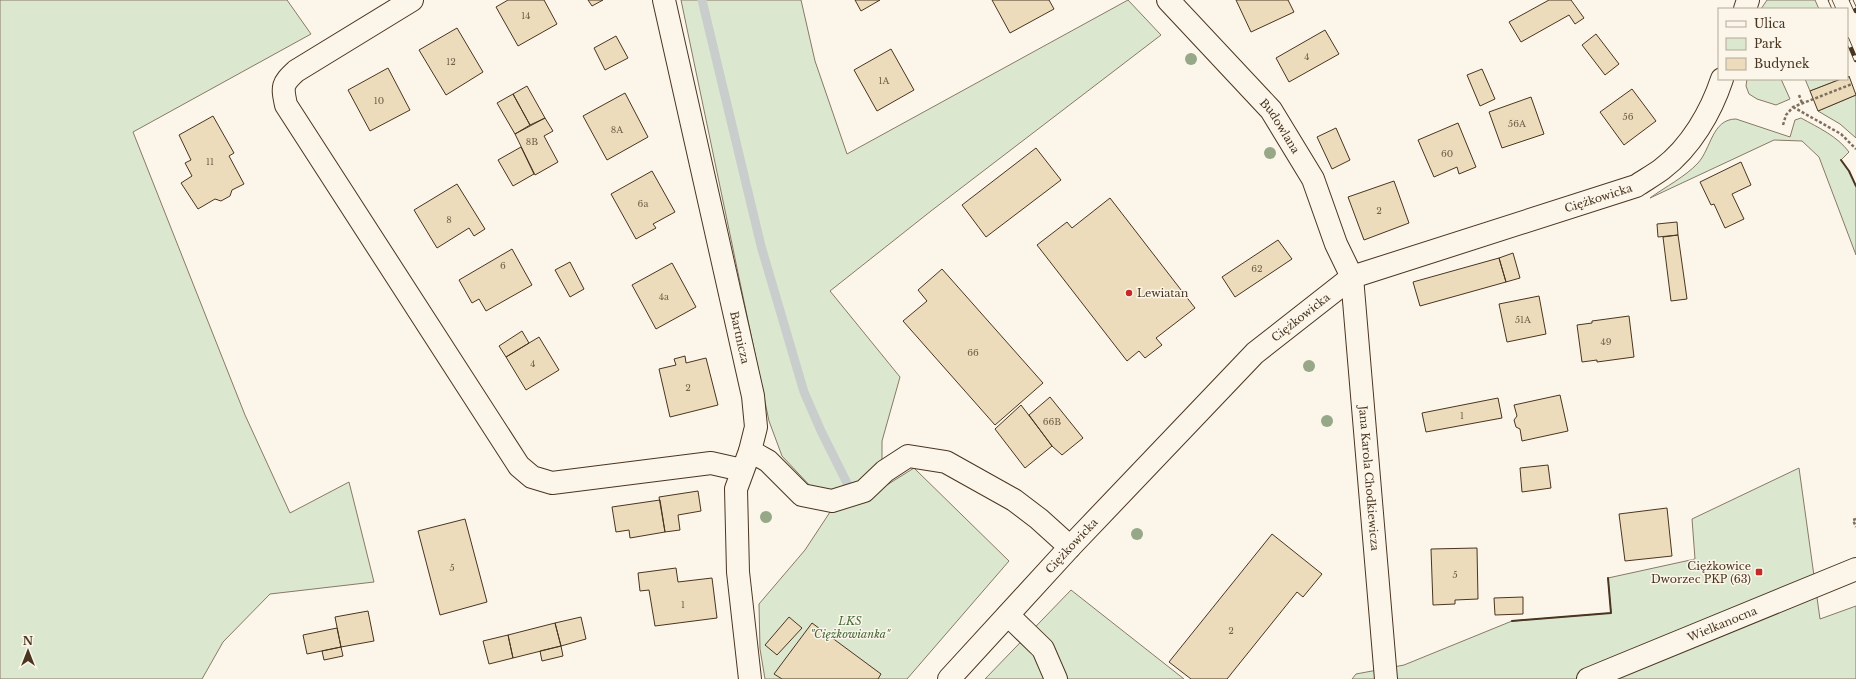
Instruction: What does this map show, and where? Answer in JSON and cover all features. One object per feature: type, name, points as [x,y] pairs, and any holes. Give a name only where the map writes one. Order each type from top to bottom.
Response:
[{"type":"street","points":[[412,0],[296,71],[286,80],[283,89],[286,104],[519,466],[532,477],[552,483],[711,463],[746,460],[768,461],[802,495],[832,501],[864,491],[885,471],[908,456],[946,462],[1014,500],[1039,519],[1070,547]]},
{"type":"street","name":"Bartnicza","points":[[664,0],[753,396],[756,427],[736,488],[738,572],[750,679]]},
{"type":"street","name":"Budowlana","points":[[1168,0],[1271,110],[1312,179],[1336,244],[1352,277]]},
{"type":"street","name":"Ciężkowicka","points":[[949,679],[1070,547],[1255,353],[1352,277],[1636,186],[1663,168],[1682,150],[1715,102],[1722,80]]},
{"type":"street","name":"Jana Karola Chodkiewicza","points":[[1352,277],[1386,679]]},
{"type":"street","name":"Wielkanocna","points":[[1588,679],[1856,569]]},
{"type":"street","points":[[1008,614],[1043,649],[1056,679]]},
{"type":"path","points":[[1783,125],[1786,115],[1793,107],[1852,84]]},
{"type":"path","points":[[1800,95],[1802,103]]},
{"type":"path","points":[[1793,107],[1841,134],[1856,149]]},
{"type":"path","points":[[1856,519],[1854,520],[1856,527]]},
{"type":"green space","points":[[0,0],[287,0],[311,34],[133,132],[245,415],[290,513],[349,482],[374,582],[270,594],[223,642],[202,679],[0,679]]},
{"type":"green space","points":[[681,0],[801,0],[815,61],[847,154],[1128,0],[1161,35],[931,211],[830,291],[900,377],[882,441],[882,462],[865,480],[839,493],[814,490],[782,456],[769,421]]},
{"type":"green space","points":[[1767,0],[1815,0],[1819,8],[1762,8]]},
{"type":"green space","points":[[1747,80],[1781,80],[1790,99],[1776,105],[1757,99],[1749,94],[1746,86]]},
{"type":"green space","points":[[1805,80],[1838,80],[1810,91]]},
{"type":"green space","points":[[1856,95],[1856,138],[1840,124],[1818,111]]},
{"type":"green space","points":[[1801,118],[1839,141],[1849,152],[1841,160],[1849,171],[1856,186],[1856,255],[1819,157],[1802,141],[1774,140],[1650,198],[1681,177],[1698,163],[1717,129],[1728,120],[1736,119],[1790,137],[1795,120]]},
{"type":"green space","name":"LKS \"Ciężkowianka\"","points":[[914,468],[1009,561],[907,679],[765,679],[760,649],[759,604],[805,550],[832,509],[866,498]]},
{"type":"green space","points":[[1799,468],[1820,619],[1856,606],[1856,679],[1352,679],[1356,674],[1404,665],[1512,621],[1611,613],[1608,578],[1695,559],[1692,519]]},
{"type":"green space","points":[[1071,590],[1184,679],[985,679]]},
{"type":"building","points":[[508,0],[544,0],[557,24],[518,46],[496,7]]},
{"type":"building","points":[[588,0],[603,0],[592,6]]},
{"type":"building","points":[[855,0],[880,0],[861,11]]},
{"type":"building","points":[[992,0],[1049,0],[1054,9],[1010,33]]},
{"type":"building","points":[[1236,0],[1288,0],[1294,12],[1251,32]]},
{"type":"building","points":[[1549,0],[1571,0],[1584,18],[1575,24],[1569,15],[1521,42],[1509,22]]},
{"type":"building","points":[[457,28],[483,72],[446,95],[419,50]]},
{"type":"building","points":[[1325,30],[1339,54],[1289,82],[1276,58]]},
{"type":"building","points":[[1596,34],[1619,64],[1605,75],[1582,45]]},
{"type":"building","points":[[616,36],[628,58],[605,70],[594,48]]},
{"type":"building","points":[[891,49],[914,90],[877,111],[854,70]]},
{"type":"building","points":[[388,68],[410,110],[370,131],[348,90]]},
{"type":"building","points":[[1482,69],[1495,99],[1480,106],[1467,75]]},
{"type":"building","points":[[1849,76],[1856,95],[1818,111],[1810,91],[1838,80],[1848,80]]},
{"type":"building","points":[[527,86],[545,118],[530,125],[513,94]]},
{"type":"building","points":[[1632,89],[1656,121],[1624,145],[1600,112]]},
{"type":"building","points":[[625,93],[648,137],[607,160],[583,116]]},
{"type":"building","points":[[513,94],[530,125],[515,134],[497,103]]},
{"type":"building","points":[[1531,97],[1544,134],[1502,148],[1489,112]]},
{"type":"building","points":[[213,116],[234,153],[229,156],[244,184],[232,190],[230,196],[221,201],[215,199],[198,209],[181,183],[192,176],[185,163],[191,160],[179,135]]},
{"type":"building","points":[[545,118],[553,131],[544,136],[558,162],[535,175],[515,134]]},
{"type":"building","points":[[1458,123],[1476,167],[1459,174],[1457,167],[1434,177],[1418,140]]},
{"type":"building","points":[[1336,128],[1350,160],[1332,169],[1317,137]]},
{"type":"building","points":[[521,147],[534,174],[513,186],[498,160]]},
{"type":"building","points":[[1036,148],[1061,180],[986,237],[962,205]]},
{"type":"building","points":[[1741,162],[1751,185],[1732,194],[1744,219],[1725,228],[1714,204],[1711,205],[1700,182]]},
{"type":"building","points":[[652,171],[675,212],[653,224],[656,228],[636,239],[611,194]]},
{"type":"building","points":[[1394,181],[1409,223],[1364,240],[1348,197]]},
{"type":"building","points":[[457,184],[485,229],[474,236],[469,228],[437,248],[414,210]]},
{"type":"building","name":"Lewiatan","points":[[1110,198],[1195,308],[1156,338],[1162,345],[1145,358],[1139,351],[1127,361],[1037,245],[1067,222],[1072,228]]},
{"type":"building","points":[[1677,222],[1678,235],[1658,237],[1657,224]]},
{"type":"building","points":[[1678,235],[1687,299],[1671,301],[1663,237]]},
{"type":"building","points":[[1278,240],[1292,259],[1235,297],[1222,277]]},
{"type":"building","points":[[512,249],[532,285],[486,311],[479,299],[472,303],[459,280]]},
{"type":"building","points":[[1513,253],[1520,278],[1506,282],[1499,258]]},
{"type":"building","points":[[1499,258],[1506,282],[1420,306],[1413,282]]},
{"type":"building","points":[[570,262],[584,289],[570,297],[555,270]]},
{"type":"building","points":[[672,263],[696,307],[656,329],[632,285]]},
{"type":"building","points":[[942,269],[1043,383],[995,425],[903,321],[927,301],[918,290]]},
{"type":"building","points":[[1539,296],[1546,334],[1507,342],[1499,304]]},
{"type":"building","points":[[1629,316],[1634,357],[1597,362],[1597,360],[1582,362],[1577,325],[1592,323],[1592,321]]},
{"type":"building","points":[[522,331],[529,343],[506,357],[499,346]]},
{"type":"building","points":[[539,337],[559,370],[526,390],[506,357]]},
{"type":"building","points":[[685,356],[686,363],[706,358],[718,405],[670,417],[659,369],[676,365],[674,359]]},
{"type":"building","points":[[1560,395],[1568,431],[1522,441],[1520,429],[1516,427],[1514,420],[1517,416],[1514,405]]},
{"type":"building","points":[[1050,397],[1083,438],[1062,455],[1052,446],[1029,415]]},
{"type":"building","points":[[1498,398],[1502,418],[1426,432],[1422,413]]},
{"type":"building","points":[[1021,405],[1052,446],[1025,468],[995,429]]},
{"type":"building","points":[[1548,465],[1551,488],[1522,492],[1520,468]]},
{"type":"building","points":[[698,491],[701,511],[678,515],[680,530],[665,532],[659,497]]},
{"type":"building","points":[[660,500],[665,532],[630,538],[629,530],[616,532],[612,507]]},
{"type":"building","points":[[1667,508],[1672,556],[1625,561],[1619,514]]},
{"type":"building","points":[[465,519],[487,602],[440,615],[418,531]]},
{"type":"building","points":[[1272,534],[1322,574],[1303,597],[1297,592],[1227,679],[1191,679],[1169,662]]},
{"type":"building","points":[[1477,548],[1478,599],[1455,600],[1455,604],[1433,605],[1431,549]]},
{"type":"building","points":[[676,568],[678,582],[712,578],[717,618],[655,626],[649,590],[640,591],[638,573]]},
{"type":"building","points":[[1523,597],[1523,614],[1495,615],[1494,598]]},
{"type":"building","points":[[368,611],[374,641],[341,647],[335,617]]},
{"type":"building","points":[[581,617],[586,639],[561,646],[555,623]]},
{"type":"building","points":[[789,617],[802,628],[777,655],[765,645]]},
{"type":"building","points":[[555,623],[561,646],[513,658],[508,635]]},
{"type":"building","points":[[812,623],[881,674],[878,679],[782,679],[774,674]]},
{"type":"building","points":[[337,628],[341,647],[307,654],[303,635]]},
{"type":"building","points":[[508,635],[513,658],[489,664],[483,641]]},
{"type":"building","points":[[561,646],[563,656],[542,661],[540,651]]},
{"type":"building","points":[[341,647],[343,656],[324,660],[322,651]]},
{"type":"waterway","points":[[702,0],[761,246],[804,392],[821,431],[847,483]]},
{"type":"railway","points":[[1830,0],[1834,8]]},
{"type":"railway","points":[[1851,0],[1856,11]]},
{"type":"railway","points":[[1848,41],[1856,60]]},
{"type":"wall","points":[[1841,160],[1849,171],[1856,186]]},
{"type":"wall","points":[[1512,621],[1611,613],[1608,578]]},
{"type":"place","name":"Lewiatan","points":[[1129,293]]},
{"type":"place","name":"Ciężkowice Dworzec PKP (63)","points":[[1759,572]]}]
